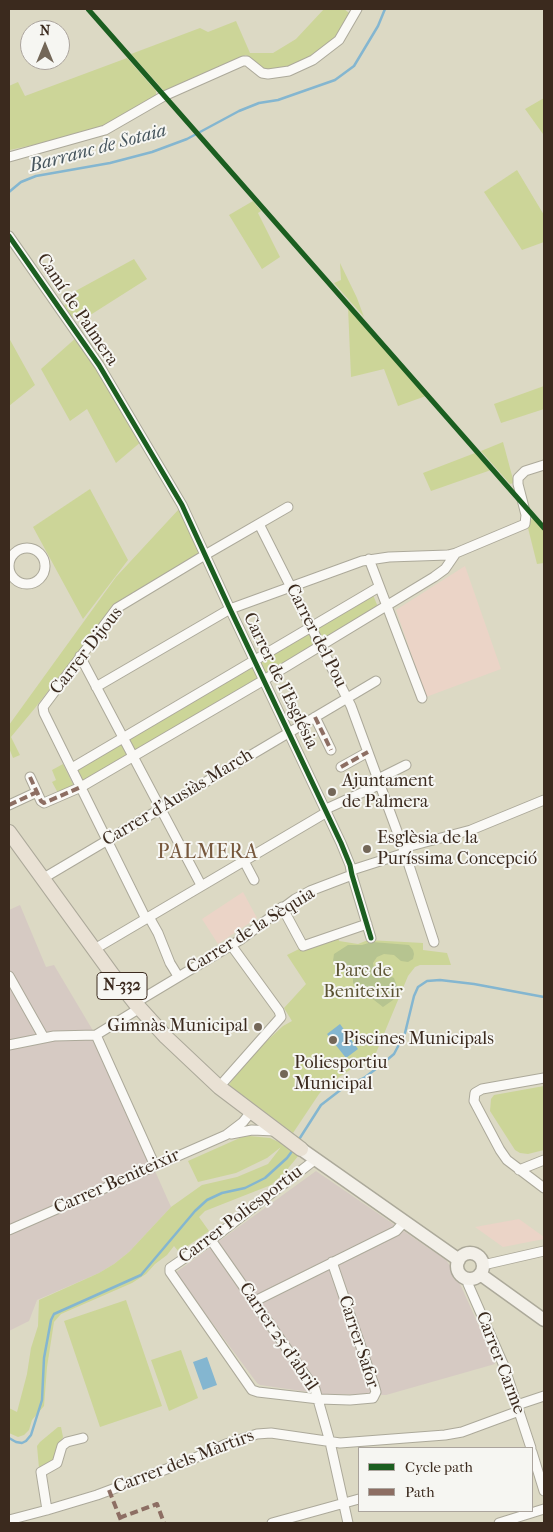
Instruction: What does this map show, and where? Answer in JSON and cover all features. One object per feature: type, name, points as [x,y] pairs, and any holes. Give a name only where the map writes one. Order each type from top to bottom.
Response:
[{"type":"highway","name":"N-332","points":[[9,832],[93,950],[138,1006],[171,1042],[219,1087],[301,1149]]},
{"type":"main road","points":[[301,1149],[459,1260]]},
{"type":"main road","points":[[471,1254],[480,1258],[477,1272],[462,1276],[459,1272],[459,1260],[464,1255],[471,1254]]},
{"type":"main road","points":[[477,1272],[544,1320]]},
{"type":"street","points":[[9,157],[105,130],[164,96],[243,60],[262,73],[289,71],[313,60],[339,40],[357,9]]},
{"type":"street","name":"Camí de Palmera","points":[[9,236],[99,365],[182,505]]},
{"type":"street","points":[[96,687],[230,609],[369,559],[448,555],[525,524],[526,515],[518,478],[525,471],[544,465]]},
{"type":"street","name":"Carrer de l'Església","points":[[182,505],[327,811],[352,873],[371,938]]},
{"type":"street","name":"Carrer Dijous","points":[[72,768],[43,707],[117,608],[288,507]]},
{"type":"street","name":"Carrer del Pou","points":[[259,524],[348,698],[404,850],[434,942]]},
{"type":"street","points":[[26,548],[33,549],[43,556],[46,565],[43,576],[38,581],[28,584],[12,583],[9,568],[15,553],[26,548]]},
{"type":"street","points":[[30,777],[44,804],[81,787],[264,680],[440,573],[450,563],[456,553]]},
{"type":"street","points":[[369,559],[422,698]]},
{"type":"street","points":[[178,976],[170,963],[158,933],[147,918],[107,841],[72,768],[379,587]]},
{"type":"street","points":[[80,656],[201,885]]},
{"type":"street","name":"Carrer d'Ausiàs March","points":[[42,879],[376,681]]},
{"type":"street","points":[[315,717],[330,750]]},
{"type":"street","points":[[341,767],[368,752]]},
{"type":"street","points":[[93,950],[406,765]]},
{"type":"street","points":[[9,805],[37,792]]},
{"type":"street","name":"Carrer de la Sèquia","points":[[96,1035],[178,976],[231,945],[282,907],[310,891],[404,850],[476,828],[544,800]]},
{"type":"street","points":[[244,861],[254,880]]},
{"type":"street","points":[[282,907],[303,946],[367,924]]},
{"type":"street","points":[[219,1087],[281,1017],[279,1011],[231,945]]},
{"type":"street","points":[[9,976],[44,1038]]},
{"type":"street","points":[[9,1045],[61,1035],[96,1035],[155,1166]]},
{"type":"street","points":[[543,1185],[507,1160],[474,1101],[475,1093],[482,1089],[544,1078]]},
{"type":"street","points":[[246,1131],[254,1126],[255,1115]]},
{"type":"street","name":"Carrer Beniteixir","points":[[226,1135],[255,1115]]},
{"type":"street","name":"Carrer Beniteixir","points":[[9,1230],[226,1135],[261,1130],[280,1134]]},
{"type":"street","name":"Carrer Poliesportiu","points":[[316,1159],[211,1240],[170,1268],[170,1272],[252,1390],[319,1399]]},
{"type":"street","points":[[519,1170],[544,1160]]},
{"type":"street","points":[[254,1301],[396,1231],[405,1221]]},
{"type":"street","name":"Carrer 25 d'abril","points":[[211,1240],[315,1389],[330,1442],[348,1523]]},
{"type":"street","points":[[477,1272],[544,1251]]},
{"type":"street","name":"Carrer Safor","points":[[319,1399],[350,1400],[373,1398],[376,1392],[332,1262]]},
{"type":"street","name":"Carrer Carme","points":[[477,1272],[468,1284],[497,1347],[531,1447]]},
{"type":"street","name":"Carrer dels Màrtirs","points":[[9,1520],[98,1495],[226,1444],[257,1434],[271,1433],[348,1443],[457,1433],[544,1396]]},
{"type":"street","points":[[48,1510],[41,1472],[57,1463],[62,1446],[67,1442],[83,1438]]},
{"type":"street","points":[[533,1455],[544,1490]]},
{"type":"street","points":[[272,1523],[358,1499]]},
{"type":"street","points":[[499,1523],[544,1509]]},
{"type":"shaded area","points":[[465,566],[501,669],[426,697],[396,610]]},
{"type":"shaded area","points":[[243,892],[257,918],[218,944],[202,919]]},
{"type":"shaded area","points":[[20,905],[46,967],[54,965],[92,1029],[171,1207],[129,1252],[114,1264],[99,1273],[37,1300],[29,1321],[9,1331],[9,910]]},
{"type":"shaded area","points":[[316,1171],[446,1260],[455,1273],[495,1364],[386,1395],[322,1394],[257,1383],[175,1273]]},
{"type":"shaded area","points":[[519,1219],[544,1237],[544,1239],[503,1247],[475,1227]]},
{"type":"green space","points":[[324,9],[344,9],[353,16],[333,41],[305,62],[286,70],[263,70],[246,55],[166,93],[131,54],[200,28],[208,32],[236,21],[250,53],[273,53],[296,39]]},
{"type":"green space","points":[[127,58],[156,91],[156,97],[109,126],[83,134],[10,150],[9,86],[18,82],[25,96]]},
{"type":"green space","points":[[544,98],[544,146],[543,134],[525,109]]},
{"type":"green space","points":[[517,170],[544,215],[544,242],[522,250],[484,192]]},
{"type":"green space","points":[[253,201],[261,211],[258,213],[280,257],[262,269],[229,215]]},
{"type":"green space","points":[[134,259],[147,279],[84,319],[80,313],[71,318],[63,306],[73,300],[70,294]]},
{"type":"green space","points":[[340,263],[364,317],[334,283],[341,280]]},
{"type":"green space","points":[[348,307],[426,396],[398,406],[384,369],[351,377]]},
{"type":"green space","points":[[77,337],[142,441],[116,463],[87,409],[70,421],[41,369]]},
{"type":"green space","points":[[9,338],[35,385],[9,406]]},
{"type":"green space","points":[[544,386],[544,409],[501,423],[494,404]]},
{"type":"green space","points":[[503,442],[514,483],[510,484],[481,451]]},
{"type":"green space","points":[[475,453],[491,470],[431,491],[423,473]]},
{"type":"green space","points":[[90,489],[128,560],[83,619],[33,527]]},
{"type":"green space","points":[[179,509],[200,555],[122,599],[112,608],[11,737],[20,755],[13,758],[9,748],[9,725],[116,577]]},
{"type":"green space","points":[[533,518],[544,531],[544,563],[537,564],[527,524]]},
{"type":"green space","points":[[373,595],[378,607],[323,639],[317,628]]},
{"type":"green space","points":[[309,633],[316,645],[266,674],[259,661]]},
{"type":"green space","points":[[252,666],[258,679],[136,751],[128,738]]},
{"type":"green space","points":[[121,743],[128,755],[82,782],[75,769]]},
{"type":"green space","points":[[63,764],[74,786],[58,793],[52,782],[56,780],[52,770]]},
{"type":"green space","name":"Parc de Beniteixir","points":[[338,936],[339,941],[358,944],[368,940],[423,943],[423,950],[447,953],[451,965],[420,965],[415,967],[408,976],[376,1053],[327,1085],[293,1133],[229,1085],[239,1069],[256,1051],[283,1026],[292,1021],[284,1008],[306,984],[287,955],[301,948]]},
{"type":"green space","name":"Parc de Beniteixir","points":[[372,942],[409,945],[414,954],[413,959],[408,962],[401,961],[394,955],[384,954],[377,957],[373,963],[374,968],[394,978],[398,989],[393,1000],[383,1007],[359,992],[353,983],[351,974],[346,971],[340,972],[336,969],[333,961],[334,954],[348,945],[362,945]]},
{"type":"green space","points":[[544,1086],[544,1150],[528,1154],[520,1153],[515,1150],[490,1111],[491,1099],[494,1095]]},
{"type":"green space","points":[[242,1137],[270,1138],[299,1155],[271,1185],[205,1211],[199,1217],[209,1231],[179,1252],[174,1246],[146,1274],[132,1283],[61,1314],[54,1322],[47,1367],[44,1406],[32,1420],[29,1430],[24,1435],[18,1437],[9,1433],[9,1408],[17,1412],[27,1374],[31,1348],[38,1326],[39,1300],[99,1273],[114,1264],[129,1252],[171,1207],[202,1185],[237,1177],[268,1164],[281,1147],[267,1158],[236,1173],[198,1182],[188,1161]]},
{"type":"green space","points":[[126,1300],[162,1406],[100,1427],[64,1321]]},
{"type":"green space","points":[[181,1350],[198,1398],[169,1411],[151,1360]]},
{"type":"green space","points":[[58,1427],[61,1427],[63,1437],[55,1461],[39,1468],[37,1446]]},
{"type":"water","points":[[340,1024],[358,1049],[346,1058],[327,1034]]},
{"type":"water","points":[[207,1357],[217,1385],[203,1390],[193,1362]]},
{"type":"waterway","name":"Barranc de Sotaia","points":[[9,192],[21,182],[36,176],[110,163],[152,152],[187,139],[239,111],[259,103],[278,100],[335,80],[354,66],[378,26],[385,9]]},
{"type":"waterway","points":[[298,1141],[321,1105],[343,1088],[364,1078],[394,1054],[405,1033],[418,987],[427,981],[440,980],[474,984],[544,997]]},
{"type":"waterway","points":[[9,1438],[22,1443],[31,1435],[42,1400],[44,1358],[51,1320],[54,1314],[141,1275],[195,1211],[207,1200],[222,1193],[245,1188],[265,1178],[293,1150]]},
{"type":"marked path","points":[[315,717],[331,750]]},
{"type":"marked path","points":[[341,767],[368,752]]},
{"type":"marked path","points":[[30,777],[41,801],[44,803],[81,787]]},
{"type":"marked path","points":[[9,805],[37,792]]},
{"type":"marked path","points":[[109,1490],[122,1523]]},
{"type":"marked path","points":[[119,1518],[157,1504],[164,1523]]},
{"type":"cycle path","points":[[88,9],[544,528]]},
{"type":"cycle path","points":[[9,236],[99,365],[182,505],[341,843],[350,865],[371,938]]},
{"type":"place","name":"Ajuntament de Palmera","points":[[332,792]]},
{"type":"place","name":"Esglèsia de la Puríssima Concepció","points":[[367,849]]},
{"type":"place","name":"Gimnàs Municipal","points":[[258,1027]]},
{"type":"place","name":"Piscines Municipals","points":[[333,1040]]},
{"type":"place","name":"Poliesportiu Municipal","points":[[284,1074]]},
{"type":"district","name":"PALMERA","points":[[208,853]]}]
